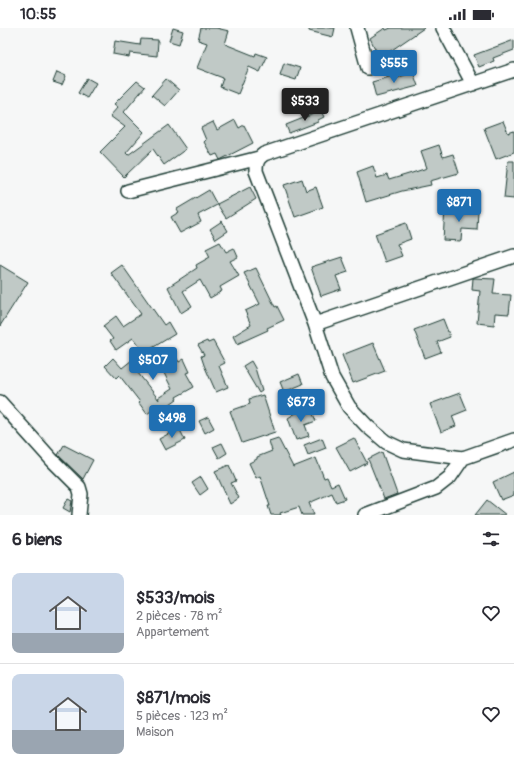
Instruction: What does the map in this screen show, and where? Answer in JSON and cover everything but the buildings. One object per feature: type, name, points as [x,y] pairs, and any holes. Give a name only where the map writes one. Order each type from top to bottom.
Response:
[{"type":"street","points":[[357,28],[368,68]]},
{"type":"street","points":[[443,28],[473,84]]},
{"type":"street","points":[[514,70],[264,154],[256,163],[256,171],[315,324],[332,377],[349,407],[367,426],[386,442],[403,450],[463,458],[514,440]]},
{"type":"street","points":[[128,191],[259,158]]},
{"type":"street","points":[[315,324],[514,256]]},
{"type":"street","points":[[0,402],[52,460],[79,487],[81,494],[79,515]]},
{"type":"street","points":[[365,515],[383,512],[436,488],[450,477],[463,458]]}]
